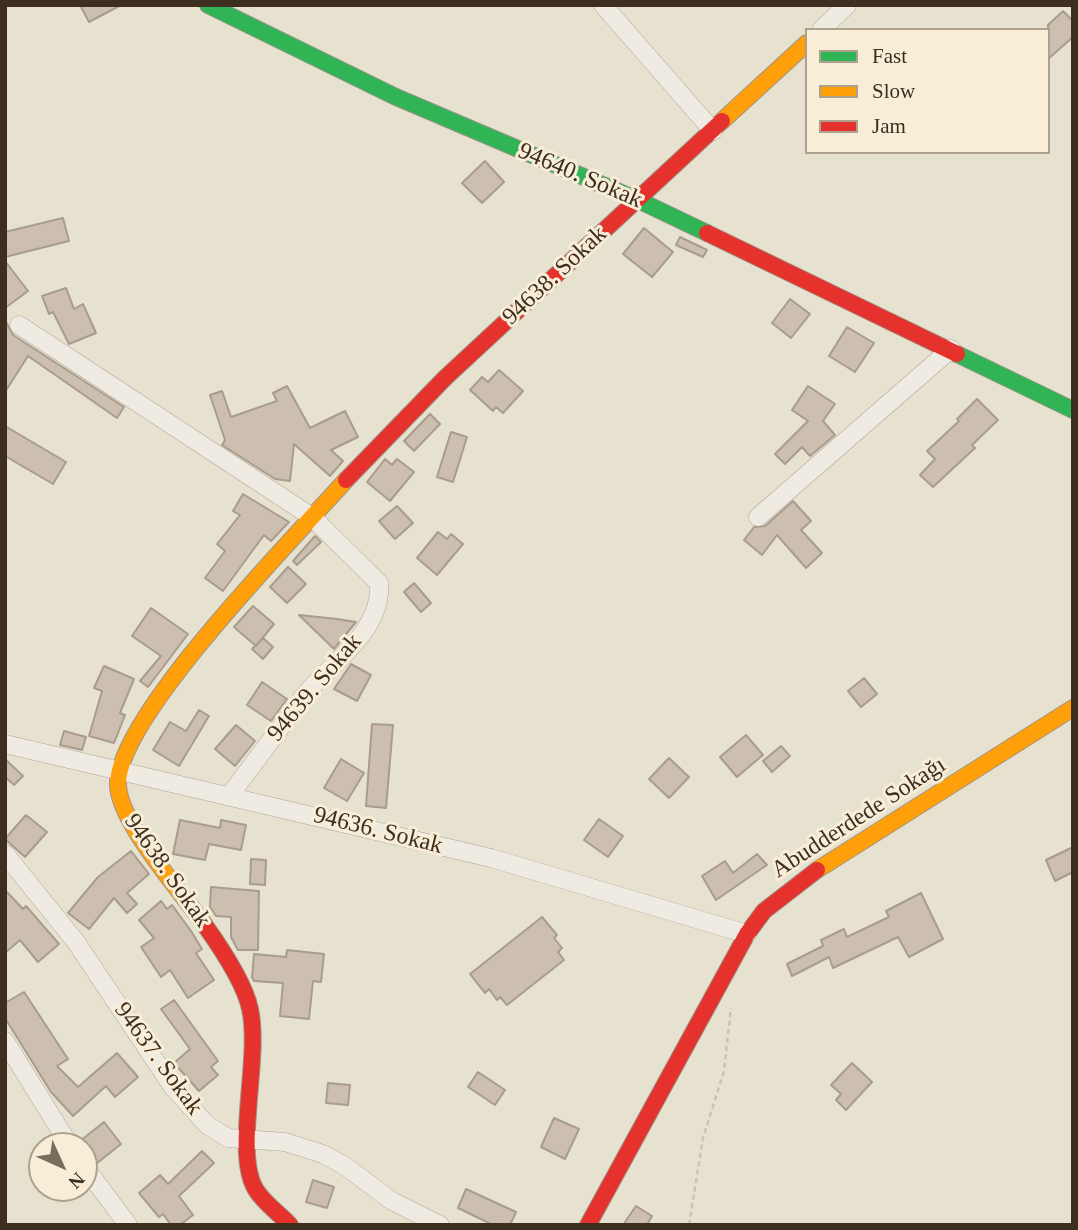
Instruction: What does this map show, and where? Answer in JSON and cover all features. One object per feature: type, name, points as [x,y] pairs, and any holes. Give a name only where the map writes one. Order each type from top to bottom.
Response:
[{"type":"street","name":"94640. Sokak","points":[[208,5],[407,102],[638,200],[1073,410]]},
{"type":"street","points":[[603,5],[713,131]]},
{"type":"street","points":[[823,28],[847,5]]},
{"type":"street","name":"94638. Sokak","points":[[290,1225],[256,1191],[246,1161],[255,1047],[250,1006],[218,944],[125,814],[120,800],[120,771],[145,715],[178,667],[312,517],[445,378],[805,45]]},
{"type":"street","points":[[19,325],[312,517]]},
{"type":"street","points":[[758,517],[951,349]]},
{"type":"street","name":"94639. Sokak","points":[[230,795],[306,694],[355,643],[377,601],[379,583],[376,577],[312,517]]},
{"type":"street","name":"Abudderdede Sokağı","points":[[588,1225],[747,934],[764,911],[800,881],[1073,708]]},
{"type":"street","name":"94636. Sokak","points":[[5,744],[491,858],[747,934]]},
{"type":"street","name":"94637. Sokak","points":[[5,854],[76,942],[130,1027],[179,1094],[218,1133],[228,1138],[285,1142],[323,1154],[345,1166],[393,1201],[440,1225]]},
{"type":"street","points":[[5,1041],[61,1132]]},
{"type":"street","points":[[98,1185],[128,1225]]},
{"type":"path","points":[[688,1225],[702,1138],[724,1071],[731,1006]]},
{"type":"building","points":[[80,5],[121,5],[89,22]]},
{"type":"building","points":[[1063,11],[1073,21],[1073,37],[1050,57],[1050,28],[1048,25]]},
{"type":"building","points":[[485,161],[504,182],[482,203],[462,183]]},
{"type":"building","points":[[63,218],[69,241],[5,257],[5,232]]},
{"type":"building","points":[[644,228],[673,252],[652,277],[623,254]]},
{"type":"building","points":[[680,237],[707,250],[703,257],[676,245]]},
{"type":"building","points":[[5,261],[28,291],[5,308]]},
{"type":"building","points":[[66,288],[74,309],[83,304],[96,333],[69,344],[53,312],[49,314],[42,296]]},
{"type":"building","points":[[790,299],[810,314],[791,338],[772,323]]},
{"type":"building","points":[[5,320],[13,335],[124,407],[117,418],[28,356],[5,392]]},
{"type":"building","points":[[847,327],[874,343],[855,372],[829,356]]},
{"type":"building","points":[[499,370],[523,391],[503,413],[496,407],[493,411],[470,390],[482,377],[488,382]]},
{"type":"building","points":[[287,386],[310,428],[345,411],[358,437],[331,450],[343,461],[330,476],[294,444],[290,481],[275,479],[222,445],[225,440],[210,395],[222,391],[231,417],[277,401],[273,393]]},
{"type":"building","points":[[808,386],[835,404],[823,421],[835,435],[810,456],[802,447],[785,464],[775,454],[808,421],[792,410]]},
{"type":"building","points":[[977,399],[998,420],[972,445],[975,448],[933,487],[920,475],[935,459],[927,451],[959,421],[957,419]]},
{"type":"building","points":[[430,414],[440,424],[414,451],[404,441]]},
{"type":"building","points":[[5,426],[66,462],[53,484],[5,456]]},
{"type":"building","points":[[451,432],[467,437],[453,482],[437,477]]},
{"type":"building","points":[[385,459],[392,465],[397,459],[414,472],[390,501],[367,482]]},
{"type":"building","points":[[243,494],[289,522],[271,541],[264,535],[223,591],[205,578],[225,551],[217,544],[240,515],[233,511]]},
{"type":"building","points":[[793,501],[811,521],[801,530],[822,553],[806,568],[777,535],[762,555],[744,540],[754,527],[765,526]]},
{"type":"building","points":[[397,506],[413,523],[395,539],[379,521]]},
{"type":"building","points":[[438,532],[447,539],[451,534],[463,544],[437,575],[417,558]]},
{"type":"building","points":[[315,536],[321,542],[297,565],[293,561]]},
{"type":"building","points":[[288,567],[306,584],[287,603],[270,587]]},
{"type":"building","points":[[414,583],[431,603],[421,612],[404,592]]},
{"type":"building","points":[[253,606],[274,624],[256,646],[234,627]]},
{"type":"building","points":[[151,608],[188,634],[148,687],[140,681],[161,656],[132,636]]},
{"type":"building","points":[[299,615],[337,619],[356,622],[334,649]]},
{"type":"building","points":[[263,638],[273,647],[263,659],[252,649]]},
{"type":"building","points":[[351,664],[371,675],[357,701],[334,689]]},
{"type":"building","points":[[104,666],[134,679],[120,713],[125,715],[114,743],[89,736],[102,691],[94,688]]},
{"type":"building","points":[[864,678],[877,694],[861,707],[848,691]]},
{"type":"building","points":[[262,682],[287,699],[271,721],[247,705]]},
{"type":"building","points":[[199,710],[209,716],[179,766],[153,750],[170,722],[186,731]]},
{"type":"building","points":[[372,724],[393,725],[386,808],[366,806]]},
{"type":"building","points":[[236,725],[255,741],[235,766],[215,749]]},
{"type":"building","points":[[64,731],[86,737],[82,750],[60,745]]},
{"type":"building","points":[[746,735],[763,755],[737,777],[720,757]]},
{"type":"building","points":[[781,746],[790,756],[772,772],[763,761]]},
{"type":"building","points":[[669,758],[689,777],[669,798],[649,779]]},
{"type":"building","points":[[5,759],[23,776],[14,785],[5,777]]},
{"type":"building","points":[[341,759],[364,773],[347,801],[324,788]]},
{"type":"building","points":[[26,815],[47,832],[25,857],[5,839]]},
{"type":"building","points":[[599,819],[623,836],[608,857],[584,840]]},
{"type":"building","points":[[180,820],[220,828],[221,820],[246,825],[241,850],[209,844],[205,860],[173,854]]},
{"type":"building","points":[[1073,847],[1073,872],[1055,881],[1046,860]]},
{"type":"building","points":[[131,851],[149,874],[127,893],[137,904],[127,913],[114,898],[89,929],[68,913],[98,877]]},
{"type":"building","points":[[757,854],[767,865],[716,900],[702,876],[725,861],[733,873]]},
{"type":"building","points":[[251,859],[266,860],[265,885],[250,884]]},
{"type":"building","points":[[211,887],[259,891],[258,950],[238,950],[231,937],[231,917],[216,916],[210,907]]},
{"type":"building","points":[[5,890],[23,909],[26,906],[59,944],[38,962],[20,940],[5,953]]},
{"type":"building","points":[[921,893],[943,939],[909,957],[898,937],[833,968],[829,957],[792,976],[787,964],[823,946],[821,940],[844,929],[847,937],[889,917],[886,911]]},
{"type":"building","points":[[161,901],[167,909],[172,905],[191,931],[202,949],[196,953],[214,980],[188,998],[170,970],[161,977],[141,947],[154,938],[139,920]]},
{"type":"building","points":[[542,917],[557,935],[554,938],[562,948],[558,952],[564,960],[507,1005],[500,997],[497,1000],[489,989],[485,993],[470,974]]},
{"type":"building","points":[[287,950],[324,954],[321,982],[313,981],[309,1019],[280,1016],[283,983],[254,981],[252,977],[254,954],[286,957]]},
{"type":"building","points":[[24,992],[68,1059],[57,1066],[78,1087],[117,1053],[138,1077],[115,1097],[106,1086],[73,1116],[51,1092],[5,1018],[5,1003]]},
{"type":"building","points":[[174,1000],[218,1061],[211,1067],[218,1075],[199,1091],[174,1063],[190,1049],[161,1009]]},
{"type":"building","points":[[852,1063],[872,1082],[846,1110],[836,1100],[841,1094],[831,1085]]},
{"type":"building","points":[[478,1072],[505,1090],[495,1105],[468,1087]]},
{"type":"building","points":[[328,1083],[350,1085],[348,1105],[326,1103]]},
{"type":"building","points":[[554,1118],[579,1129],[565,1159],[541,1147]]},
{"type":"building","points":[[104,1122],[121,1144],[98,1162],[98,1132],[91,1132]]},
{"type":"building","points":[[202,1151],[214,1163],[179,1196],[193,1215],[180,1225],[171,1225],[163,1214],[159,1217],[139,1193],[160,1175],[168,1184]]},
{"type":"building","points":[[313,1180],[334,1187],[327,1208],[306,1202]]},
{"type":"building","points":[[466,1189],[516,1212],[510,1225],[493,1225],[458,1208]]},
{"type":"building","points":[[636,1206],[652,1216],[647,1225],[623,1225]]},
{"type":"traffic: fast","points":[[208,5],[396,97],[638,200],[707,233]]},
{"type":"traffic: fast","points":[[957,354],[1073,410]]},
{"type":"traffic: slow","points":[[722,121],[805,45]]},
{"type":"traffic: slow","points":[[204,924],[153,856],[129,818],[118,785],[125,755],[146,717],[176,674],[252,583],[346,480]]},
{"type":"traffic: slow","points":[[817,870],[1073,708]]},
{"type":"traffic: jam","points":[[346,480],[445,378],[722,121]]},
{"type":"traffic: jam","points":[[707,233],[957,354]]},
{"type":"traffic: jam","points":[[588,1225],[747,934],[764,911],[817,870]]},
{"type":"traffic: jam","points":[[204,924],[237,977],[250,1009],[252,1053],[247,1130],[250,1174],[259,1195],[290,1225]]}]
